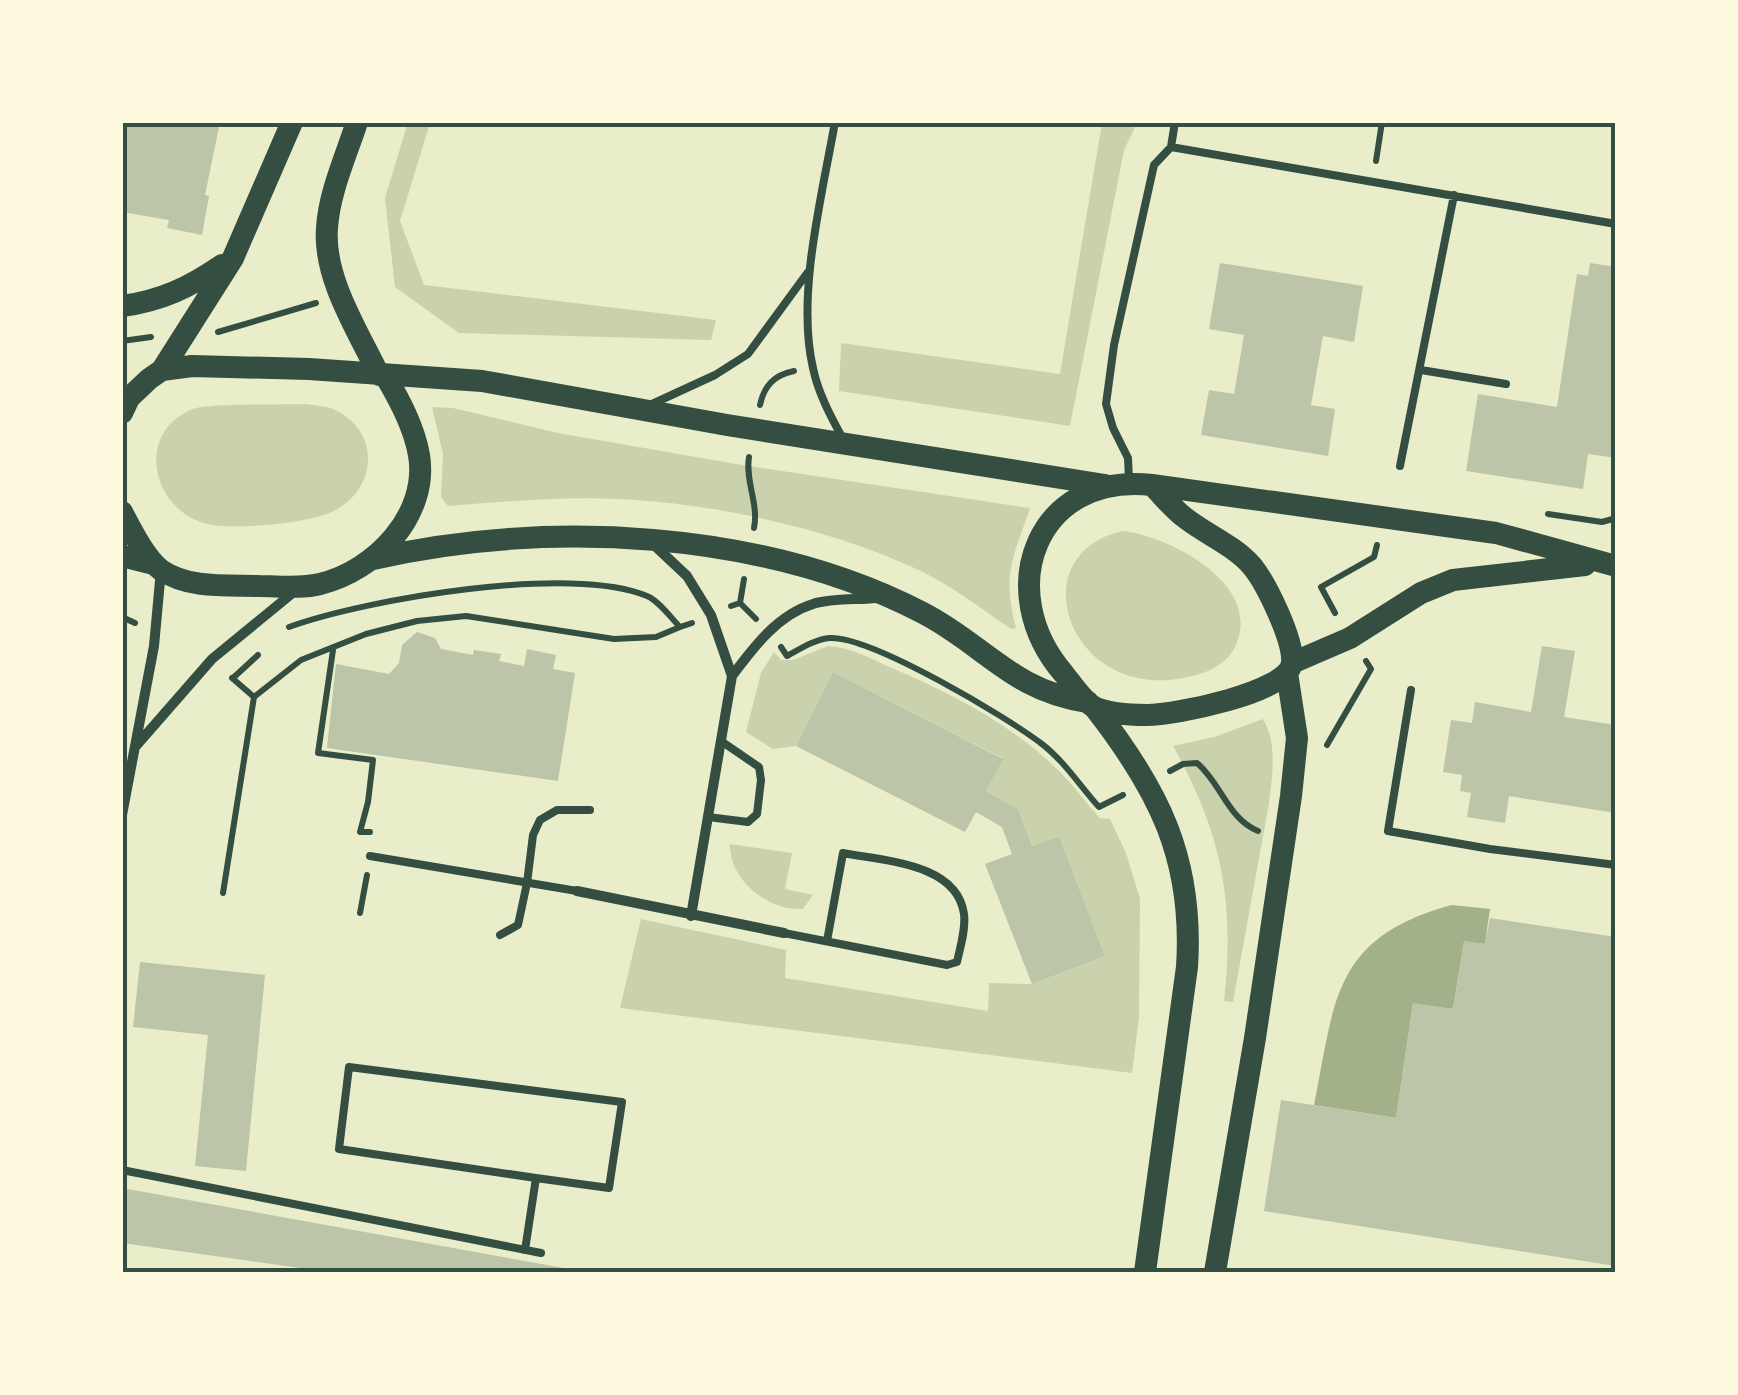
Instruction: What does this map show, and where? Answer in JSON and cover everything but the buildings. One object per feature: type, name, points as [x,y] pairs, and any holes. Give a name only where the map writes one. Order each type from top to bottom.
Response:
[{"type":"main road","points":[[122,413],[130,398],[156,374],[233,258],[292,122]]},
{"type":"main road","points":[[122,556],[158,567],[177,578],[209,584],[300,587],[339,579],[373,559],[393,540],[407,516],[420,470],[412,432],[340,293],[326,234],[357,122]]},
{"type":"main road","points":[[122,306],[143,304],[177,292],[233,258]]},
{"type":"main road","points":[[122,377],[192,366],[482,381],[1105,485],[1141,483],[1496,532],[1610,565]]},
{"type":"main road","points":[[1141,483],[1250,563],[1277,608],[1297,738],[1256,1038],[1215,1272]]},
{"type":"main road","points":[[1105,485],[1068,503],[1042,530],[1030,564],[1028,596],[1042,644],[1129,752],[1148,784],[1172,839],[1185,886],[1190,923],[1187,967],[1145,1272]]},
{"type":"main road","points":[[122,512],[158,567]]},
{"type":"main road","points":[[373,559],[440,545],[583,536],[749,555],[838,578],[925,614],[1007,672],[1055,697],[1139,716],[1180,714],[1260,689],[1289,668],[1350,638],[1421,593],[1453,580],[1548,567],[1610,565]]},
{"type":"street","points":[[651,542],[687,576],[711,615],[732,676]]},
{"type":"street","points":[[135,746],[154,646],[158,567]]},
{"type":"street","points":[[122,815],[127,760],[135,746],[229,643],[300,587]]},
{"type":"street","points":[[690,916],[732,676],[768,631],[814,604],[886,597]]},
{"type":"street","points":[[577,891],[784,933]]},
{"type":"lane","points":[[835,122],[808,272],[812,367],[827,409],[846,443]]},
{"type":"lane","points":[[1141,483],[1113,428],[1106,404],[1114,344],[1154,165],[1171,147],[1175,122]]},
{"type":"lane","points":[[1171,147],[1616,224]]},
{"type":"lane","points":[[1400,466],[1454,195]]},
{"type":"lane","points":[[641,409],[715,375],[748,354],[808,272]]},
{"type":"lane","points":[[1421,370],[1506,384]]},
{"type":"lane","points":[[1411,690],[1388,832],[1616,865]]},
{"type":"lane","points":[[708,817],[748,822],[757,814],[762,780],[759,767],[720,741]]},
{"type":"lane","points":[[500,935],[518,924],[528,883],[533,834],[540,820],[557,810],[590,810]]},
{"type":"lane","points":[[784,933],[827,942],[946,965],[957,962],[965,918],[959,895],[942,878],[908,866],[843,853],[827,942]]},
{"type":"lane","points":[[370,856],[577,891]]},
{"type":"lane","points":[[349,1066],[622,1102],[609,1188],[536,1178],[340,1149],[349,1066]]},
{"type":"lane","points":[[122,1170],[542,1252]]},
{"type":"lane","points":[[525,1250],[536,1178]]},
{"type":"path","points":[[1372,180],[1382,122]]},
{"type":"path","points":[[122,340],[210,334],[306,307],[340,293]]},
{"type":"path","points":[[740,603],[756,516],[747,468],[763,392],[773,379],[812,367]]},
{"type":"path","points":[[1350,638],[1321,587],[1374,557],[1385,516]]},
{"type":"path","points":[[276,639],[290,626],[453,590],[586,582],[649,596],[680,627]]},
{"type":"path","points":[[223,893],[254,697],[301,660],[366,634],[417,621],[466,616],[614,640],[656,636],[740,603]]},
{"type":"path","points":[[740,603],[787,656],[830,638],[848,641],[908,665],[975,701],[1044,746],[1100,807],[1183,764],[1197,764],[1209,774],[1245,825],[1284,840]]},
{"type":"path","points":[[333,649],[318,753],[373,760],[360,832],[375,833],[360,913]]},
{"type":"path","points":[[254,697],[233,678],[262,652]]},
{"type":"path","points":[[1324,764],[1327,744],[1371,669]]},
{"type":"shaded area","points":[[408,122],[430,123],[400,221],[424,285],[716,320],[711,340],[459,333],[395,287],[385,198]]},
{"type":"shaded area","points":[[1102,123],[1137,123],[1124,150],[1070,426],[839,391],[841,343],[1060,374]]},
{"type":"shaded area","points":[[307,404],[334,409],[351,420],[366,445],[368,459],[361,486],[339,508],[313,518],[277,524],[212,525],[192,518],[164,490],[157,454],[162,436],[174,420],[202,407]]},
{"type":"shaded area","points":[[432,407],[736,464],[1030,508],[1010,579],[1016,628],[1011,629],[921,571],[887,556],[812,531],[733,512],[617,499],[448,506],[441,497],[443,454]]},
{"type":"shaded area","points":[[1123,531],[1184,552],[1222,581],[1234,598],[1240,618],[1238,639],[1218,666],[1162,680],[1123,674],[1093,655],[1074,629],[1066,599],[1071,570],[1089,546]]},
{"type":"shaded area","points":[[828,646],[866,656],[978,710],[1041,754],[1100,818],[1110,819],[1126,853],[1140,899],[1139,1017],[1132,1073],[620,1008],[641,919],[786,950],[785,978],[988,1011],[989,983],[1032,984],[1105,956],[1059,836],[1032,846],[1018,809],[986,791],[1002,758],[833,672],[796,746],[773,749],[746,732],[761,673],[774,652],[781,660],[793,660]]},
{"type":"shaded area","points":[[1263,719],[1272,749],[1269,803],[1233,1002],[1224,1001],[1228,931],[1221,869],[1203,809],[1173,746],[1214,737]]},
{"type":"shaded area","points":[[730,844],[792,853],[785,889],[813,895],[803,909],[777,905],[753,891],[736,870]]},
{"type":"shaded area","points":[[1452,905],[1490,909],[1485,944],[1464,942],[1453,1009],[1413,1004],[1396,1118],[1314,1105],[1328,1034],[1346,978],[1383,935],[1413,918]]}]
